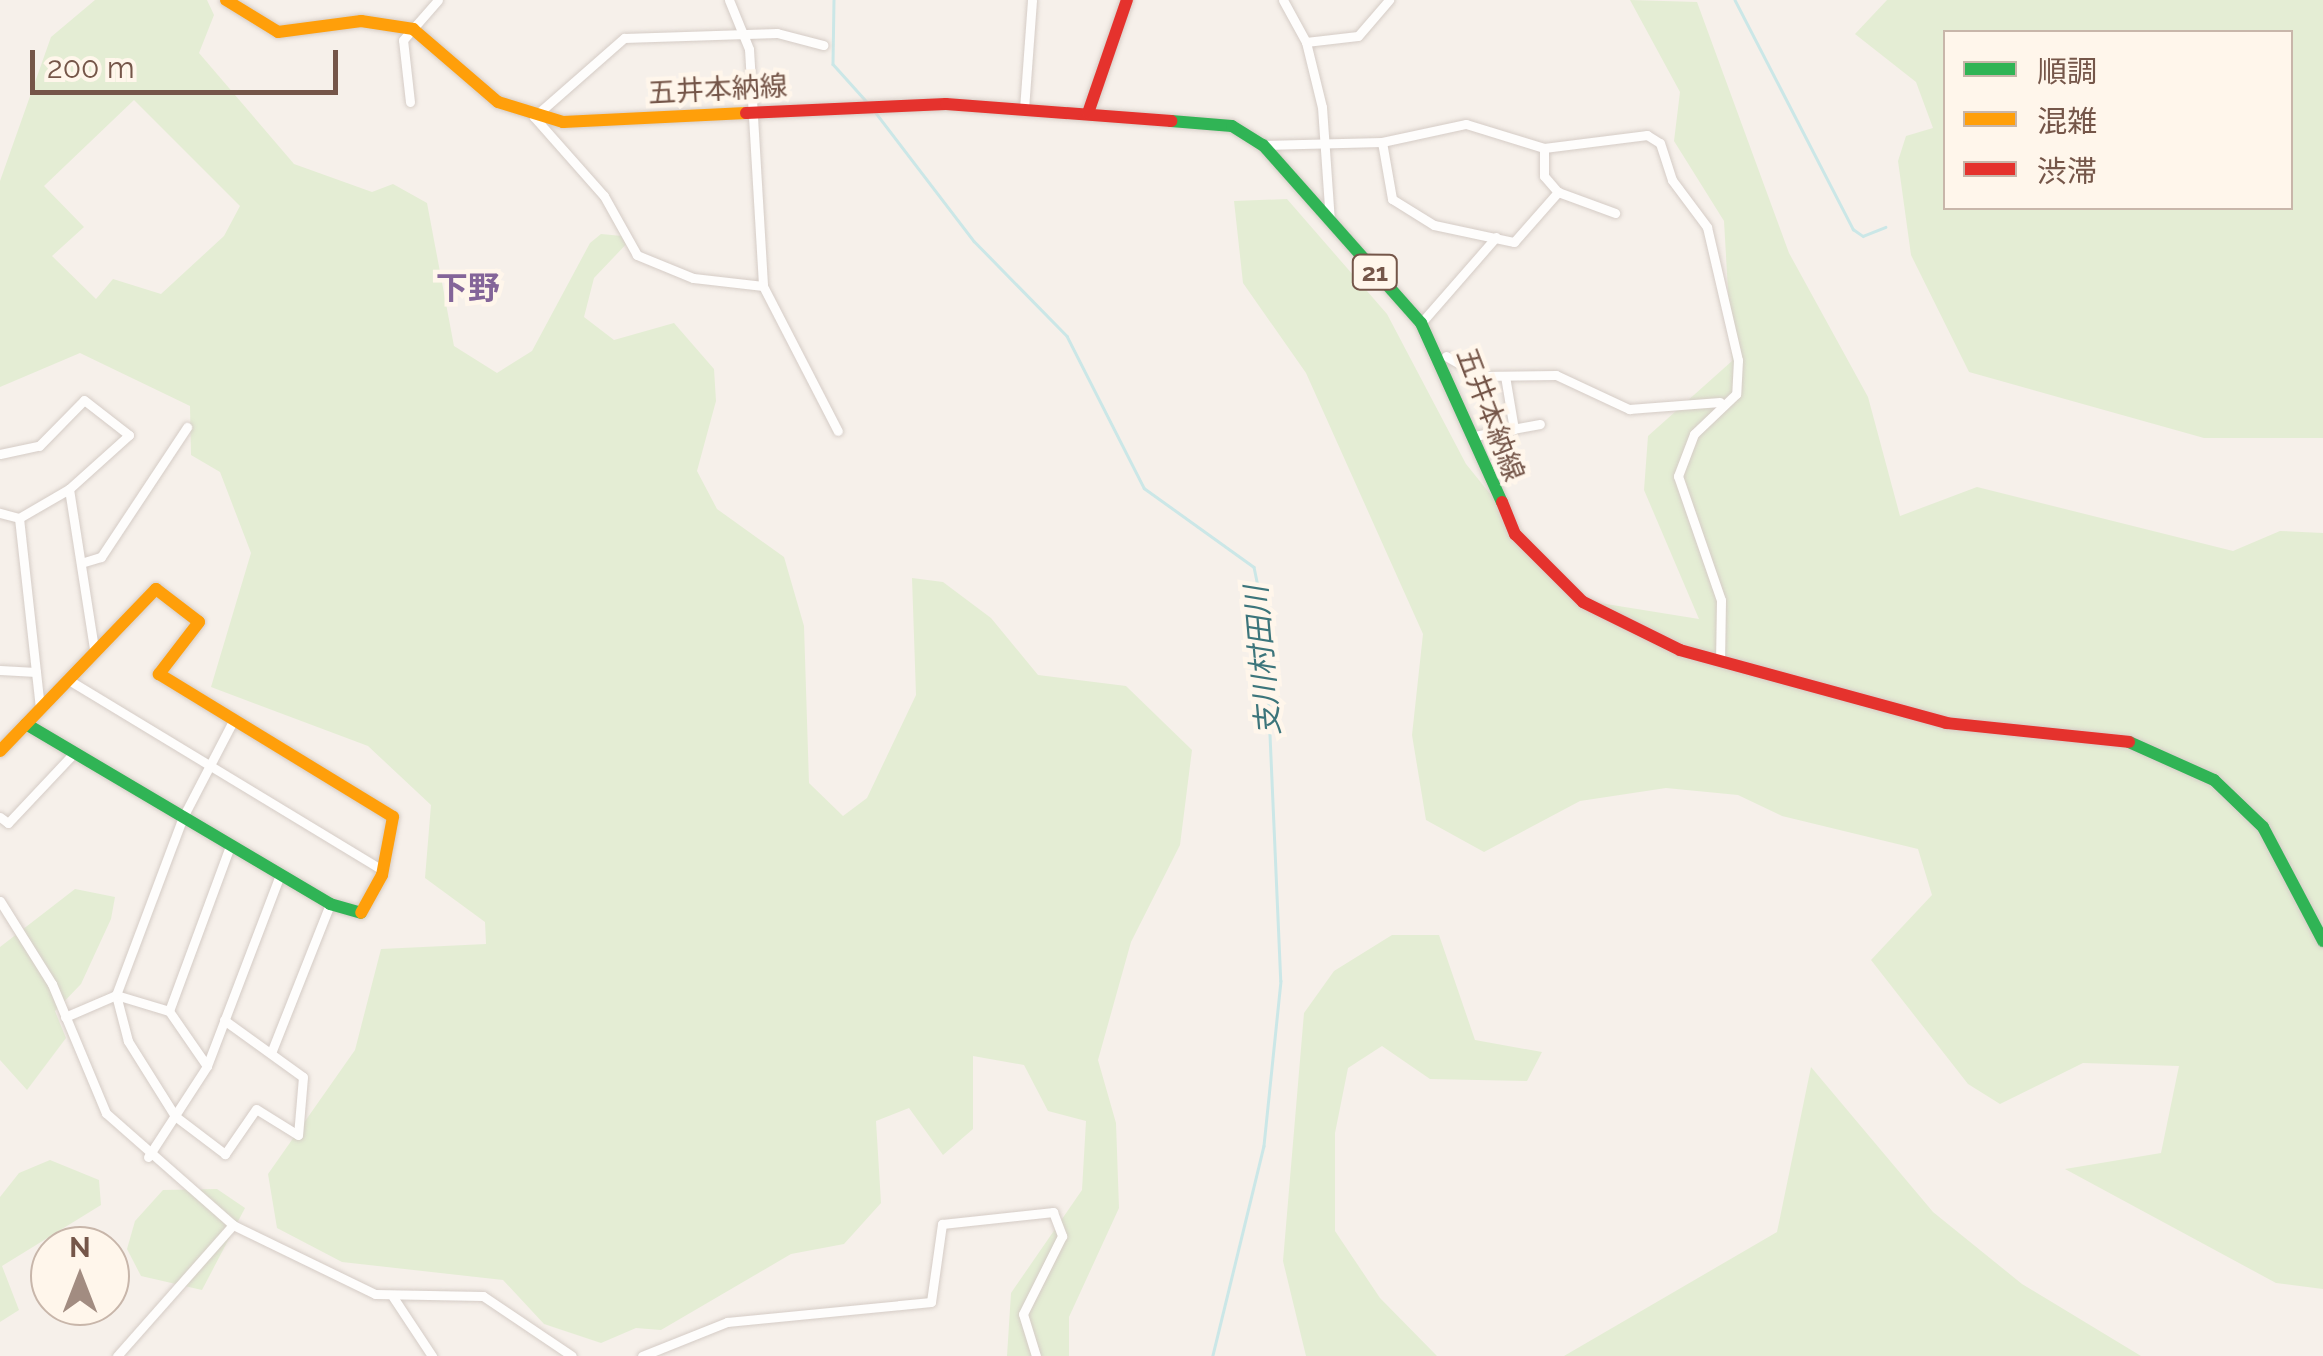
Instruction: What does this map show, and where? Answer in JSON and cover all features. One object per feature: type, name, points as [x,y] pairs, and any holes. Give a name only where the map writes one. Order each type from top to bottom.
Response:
[{"type":"main road","points":[[226,0],[278,32],[361,21],[413,29]]},
{"type":"main road","points":[[1088,113],[1128,0]]},
{"type":"main road","name":"五井本納線","points":[[413,29],[484,92],[534,117],[1024,109],[1220,123],[1262,145],[1420,323],[1443,355],[1471,436],[1507,521],[1548,571],[1622,628],[1720,660],[1971,728],[2114,736],[2166,753],[2214,780],[2262,828],[2323,941]]},
{"type":"main road","points":[[0,751],[94,649],[156,589],[199,622],[159,674],[393,817],[382,870],[360,915],[330,904],[26,724]]},
{"type":"street","points":[[410,102],[404,40],[438,0]]},
{"type":"street","points":[[728,0],[746,33],[762,286],[838,430]]},
{"type":"street","points":[[1024,109],[1032,0]]},
{"type":"street","points":[[1283,0],[1306,42],[1328,143],[1330,221]]},
{"type":"street","points":[[1306,42],[1358,36],[1388,0]]},
{"type":"street","points":[[762,286],[692,278],[638,255],[604,196],[534,117],[624,38],[746,33],[823,45]]},
{"type":"street","points":[[1262,145],[1382,142],[1466,124],[1544,148],[1640,135],[1660,143],[1672,180],[1707,227],[1728,292],[1739,375],[1723,401],[1694,434],[1677,492],[1721,600],[1720,660]]},
{"type":"street","points":[[1382,142],[1392,199],[1434,225],[1514,242],[1558,192]]},
{"type":"street","points":[[1544,148],[1544,176],[1558,192],[1615,213]]},
{"type":"street","points":[[1420,323],[1496,238]]},
{"type":"street","points":[[1443,355],[1480,376],[1556,375],[1629,409],[1723,401]]},
{"type":"street","points":[[1504,376],[1514,429]]},
{"type":"street","points":[[0,454],[39,446],[84,400],[129,434],[69,489],[19,518],[0,513]]},
{"type":"street","points":[[1471,436],[1540,424]]},
{"type":"street","points":[[81,563],[101,557],[188,427]]},
{"type":"street","points":[[69,489],[94,649]]},
{"type":"street","points":[[19,518],[40,709]]},
{"type":"street","points":[[0,670],[36,672]]},
{"type":"street","points":[[67,679],[382,870]]},
{"type":"street","points":[[224,1020],[304,1077],[298,1135],[256,1109],[225,1154],[174,1116],[128,1041],[116,994],[182,819],[233,721]]},
{"type":"street","points":[[0,817],[8,823],[74,753]]},
{"type":"street","points":[[169,1011],[230,846]]},
{"type":"street","points":[[148,1157],[208,1066],[280,875]]},
{"type":"street","points":[[0,901],[64,1016],[106,1113],[148,1157],[233,1226],[302,1264],[393,1296],[483,1296],[572,1356]]},
{"type":"street","points":[[271,1052],[330,904]]},
{"type":"street","points":[[64,1016],[116,994],[169,1011],[208,1066]]},
{"type":"street","points":[[642,1356],[672,1352],[728,1322],[931,1302],[942,1224],[1053,1212],[1062,1236],[1024,1314],[1036,1356]]},
{"type":"street","points":[[117,1356],[233,1226]]},
{"type":"street","points":[[393,1296],[432,1356]]},
{"type":"green space","points":[[95,0],[207,0],[214,15],[199,53],[294,164],[372,192],[393,184],[427,203],[454,346],[497,373],[532,351],[590,243],[601,234],[633,237],[594,278],[584,317],[614,340],[674,323],[714,369],[716,401],[697,471],[717,509],[784,557],[804,626],[809,783],[843,816],[867,798],[916,695],[912,578],[943,582],[991,618],[1038,675],[1126,686],[1192,750],[1180,845],[1131,942],[1098,1060],[1116,1123],[1119,1208],[1069,1317],[1069,1356],[1007,1356],[1011,1293],[1082,1190],[1086,1121],[1048,1111],[1024,1065],[973,1056],[973,1129],[943,1155],[909,1108],[876,1121],[881,1203],[844,1244],[791,1254],[661,1330],[636,1328],[601,1343],[544,1324],[503,1280],[342,1262],[277,1228],[268,1174],[355,1050],[381,949],[486,944],[485,922],[425,878],[431,805],[368,746],[211,687],[251,553],[220,472],[191,455],[190,406],[80,353],[0,387],[0,181],[51,37]],"holes":[[[134,100],[240,206],[224,236],[161,294],[113,279],[96,299],[52,256],[84,227],[44,186]]]},
{"type":"green space","points":[[1630,0],[1697,2],[1789,253],[1868,397],[1900,516],[1977,487],[2233,551],[2280,531],[2323,533],[2323,1289],[2276,1283],[2065,1169],[2161,1153],[2179,1066],[2083,1063],[2000,1104],[1968,1084],[1871,960],[1932,895],[1918,849],[1782,816],[1738,795],[1666,788],[1580,801],[1484,852],[1426,820],[1412,735],[1423,634],[1306,373],[1243,283],[1234,201],[1287,199],[1387,314],[1466,464],[1575,599],[1699,619],[1644,490],[1648,436],[1732,361],[1724,221],[1674,141],[1680,92]]},
{"type":"green space","points":[[1887,0],[2323,0],[2323,438],[2204,438],[1969,372],[1911,255],[1898,161],[1906,136],[1933,128],[1916,82],[1855,34]]},
{"type":"green space","points":[[75,889],[115,897],[111,919],[81,984],[55,1011],[66,1038],[27,1090],[0,1060],[0,947]]},
{"type":"green space","points":[[1392,935],[1439,935],[1475,1040],[1542,1052],[1527,1081],[1430,1079],[1382,1046],[1348,1068],[1335,1133],[1335,1231],[1380,1298],[1437,1356],[1306,1356],[1283,1261],[1304,1013],[1334,971]]},
{"type":"green space","points":[[1811,1067],[1933,1212],[2022,1284],[2141,1356],[1564,1356],[1777,1232]]},
{"type":"green space","points":[[50,1160],[99,1180],[101,1205],[67,1226],[30,1226],[30,1249],[2,1266],[19,1310],[0,1322],[0,1197],[19,1173]]},
{"type":"green space","points":[[217,1189],[245,1208],[202,1290],[141,1276],[130,1255],[135,1221],[163,1190]]},
{"type":"waterway","name":"支川村田川","points":[[834,0],[833,64],[868,103]]},
{"type":"waterway","points":[[1735,0],[1853,229],[1863,236],[1885,227]]},
{"type":"waterway","name":"支川村田川","points":[[876,113],[974,241],[1067,336],[1144,488],[1254,567],[1265,620],[1281,981],[1264,1146],[1213,1356]]},
{"type":"traffic: fast","points":[[1171,121],[1232,126],[1263,145],[1421,323],[1502,502]]},
{"type":"traffic: fast","points":[[26,724],[330,904],[361,913]]},
{"type":"traffic: fast","points":[[2129,742],[2214,780],[2263,827],[2323,941]]},
{"type":"traffic: slow","points":[[226,0],[278,32],[361,21],[413,29],[498,102],[563,122],[746,113]]},
{"type":"traffic: slow","points":[[0,751],[156,589],[199,622],[159,674],[393,817],[382,875],[361,913]]},
{"type":"traffic: jam","points":[[1088,113],[1127,0]]},
{"type":"traffic: jam","points":[[746,113],[946,104],[1171,121]]},
{"type":"traffic: jam","points":[[1502,502],[1515,534],[1583,602],[1680,650],[1946,723],[2129,742]]},
{"type":"district","name":"下野","points":[[468,288]]}]
